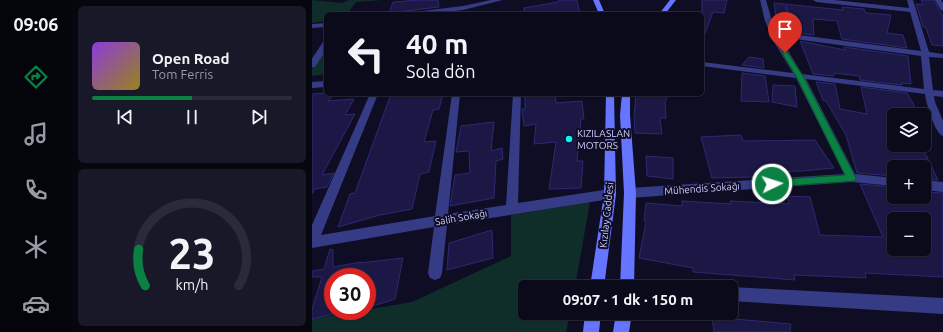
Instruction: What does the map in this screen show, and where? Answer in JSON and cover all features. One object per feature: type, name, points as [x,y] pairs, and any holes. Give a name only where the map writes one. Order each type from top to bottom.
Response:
[{"type":"main road","points":[[596,0],[601,12]]},
{"type":"main road","points":[[664,12],[672,0]]},
{"type":"main road","name":"Kızılay Caddesi","points":[[598,280],[610,194],[610,96]]},
{"type":"main road","name":"Kızılay Caddesi","points":[[626,96],[625,115],[630,193],[630,280]]},
{"type":"main road","points":[[591,332],[592,320]]},
{"type":"main road","points":[[621,332],[623,320]]},
{"type":"street","points":[[446,12],[462,11],[500,0]]},
{"type":"street","points":[[763,0],[765,13],[774,34],[799,76],[852,178]]},
{"type":"street","points":[[816,0],[859,2],[913,10]]},
{"type":"street","points":[[910,0],[925,53],[930,102],[943,133]]},
{"type":"street","points":[[938,0],[943,9]]},
{"type":"street","points":[[312,26],[324,25]]},
{"type":"street","points":[[774,34],[943,56]]},
{"type":"street","points":[[312,65],[324,47]]},
{"type":"street","points":[[704,64],[929,91],[943,94]]},
{"type":"street","points":[[312,85],[324,84]]},
{"type":"street","points":[[312,241],[373,96]]},
{"type":"street","points":[[435,273],[456,96]]},
{"type":"street","points":[[512,209],[517,96]]},
{"type":"street","name":"Mühendis Sokağı","points":[[630,193],[852,178],[887,181]]},
{"type":"street","points":[[931,185],[943,186]]},
{"type":"street","name":"Salih Sokağı","points":[[312,241],[610,194]]},
{"type":"street","points":[[738,294],[943,306]]},
{"type":"green space","points":[[312,0],[342,3],[349,0],[382,0],[356,2],[348,12],[324,12],[324,21],[312,23]]},
{"type":"green space","points":[[324,41],[324,74],[312,76],[312,58]]},
{"type":"green space","points":[[590,202],[576,280],[518,280],[518,320],[569,320],[566,332],[312,332],[312,319],[324,317],[324,320],[376,320],[376,308],[412,302],[511,256],[511,215]]},
{"type":"building","points":[[438,0],[439,7],[389,12],[393,2]]},
{"type":"building","points":[[559,0],[577,0],[580,12],[524,12],[524,8],[558,2]]},
{"type":"building","points":[[702,0],[727,0],[724,13],[713,12],[704,36],[704,12],[702,12]]},
{"type":"building","points":[[921,0],[934,0],[943,17],[943,46],[932,45],[926,28],[923,27],[916,4],[923,5]]},
{"type":"building","points":[[774,3],[843,10],[842,7],[864,9],[866,13],[891,15],[887,33],[903,35],[907,48],[842,39],[837,21],[813,19],[814,35],[797,33],[786,6],[787,17],[776,16]]},
{"type":"building","points":[[800,41],[845,50],[844,47],[908,56],[911,84],[901,83],[902,85],[860,80],[859,76],[834,73],[834,76],[813,74]]},
{"type":"building","points":[[749,57],[763,59],[764,68],[742,65]]},
{"type":"building","points":[[742,73],[765,76],[769,102],[741,101]]},
{"type":"building","points":[[816,82],[835,84],[840,109],[867,114],[861,87],[907,93],[914,108],[887,108],[887,152],[924,152],[928,160],[887,160],[887,175],[857,173],[846,135],[826,101],[823,100]]},
{"type":"building","points":[[773,85],[795,86],[797,107],[772,102]]},
{"type":"building","points":[[324,93],[324,96],[332,96],[328,101],[354,99],[345,115],[355,114],[322,175],[334,173],[327,187],[315,189],[312,194],[312,94]]},
{"type":"building","points":[[390,96],[442,96],[439,109],[433,110],[424,142],[436,141],[429,172],[420,174],[412,209],[380,215],[338,227],[350,194],[355,193]]},
{"type":"building","points":[[525,96],[555,96],[556,103],[582,101],[584,119],[581,119],[577,161],[583,161],[581,188],[549,189],[556,142],[534,144],[536,124],[524,126],[522,109],[525,109]]},
{"type":"building","points":[[636,96],[667,96],[665,103],[666,118],[660,118],[662,134],[635,133],[634,117]]},
{"type":"building","points":[[494,122],[491,151],[502,148],[503,159],[496,161],[494,198],[450,206],[455,175],[470,173],[469,151],[456,152],[461,126]]},
{"type":"building","points":[[741,135],[743,141],[815,140],[834,168],[802,171],[754,172],[756,177],[712,178],[701,137]]},
{"type":"building","points":[[646,156],[673,158],[673,179],[647,176]]},
{"type":"building","points":[[931,166],[938,180],[931,180]]},
{"type":"building","points":[[860,184],[887,186],[887,204],[931,204],[931,192],[943,193],[943,277],[865,273],[866,278],[794,275],[795,280],[693,272],[693,268],[639,258],[646,222],[644,221],[646,203],[682,206],[682,201],[731,204],[730,201],[789,204],[787,196],[810,197],[820,235],[883,237]]},
{"type":"building","points":[[492,230],[493,258],[447,270],[449,243]]},
{"type":"building","points":[[330,249],[333,250],[333,267],[361,262],[360,263],[403,258],[395,299],[376,305],[376,268],[324,268]]},
{"type":"building","points":[[324,269],[324,316],[312,319],[312,309],[322,277],[312,277],[312,271]]},
{"type":"building","points":[[738,319],[791,324],[790,332],[714,332],[712,320]]},
{"type":"place","name":"KIZILASLAN MOTORS","points":[[569,139]]},
{"type":"route","points":[[772,184],[852,178],[799,76],[785,53]]}]
